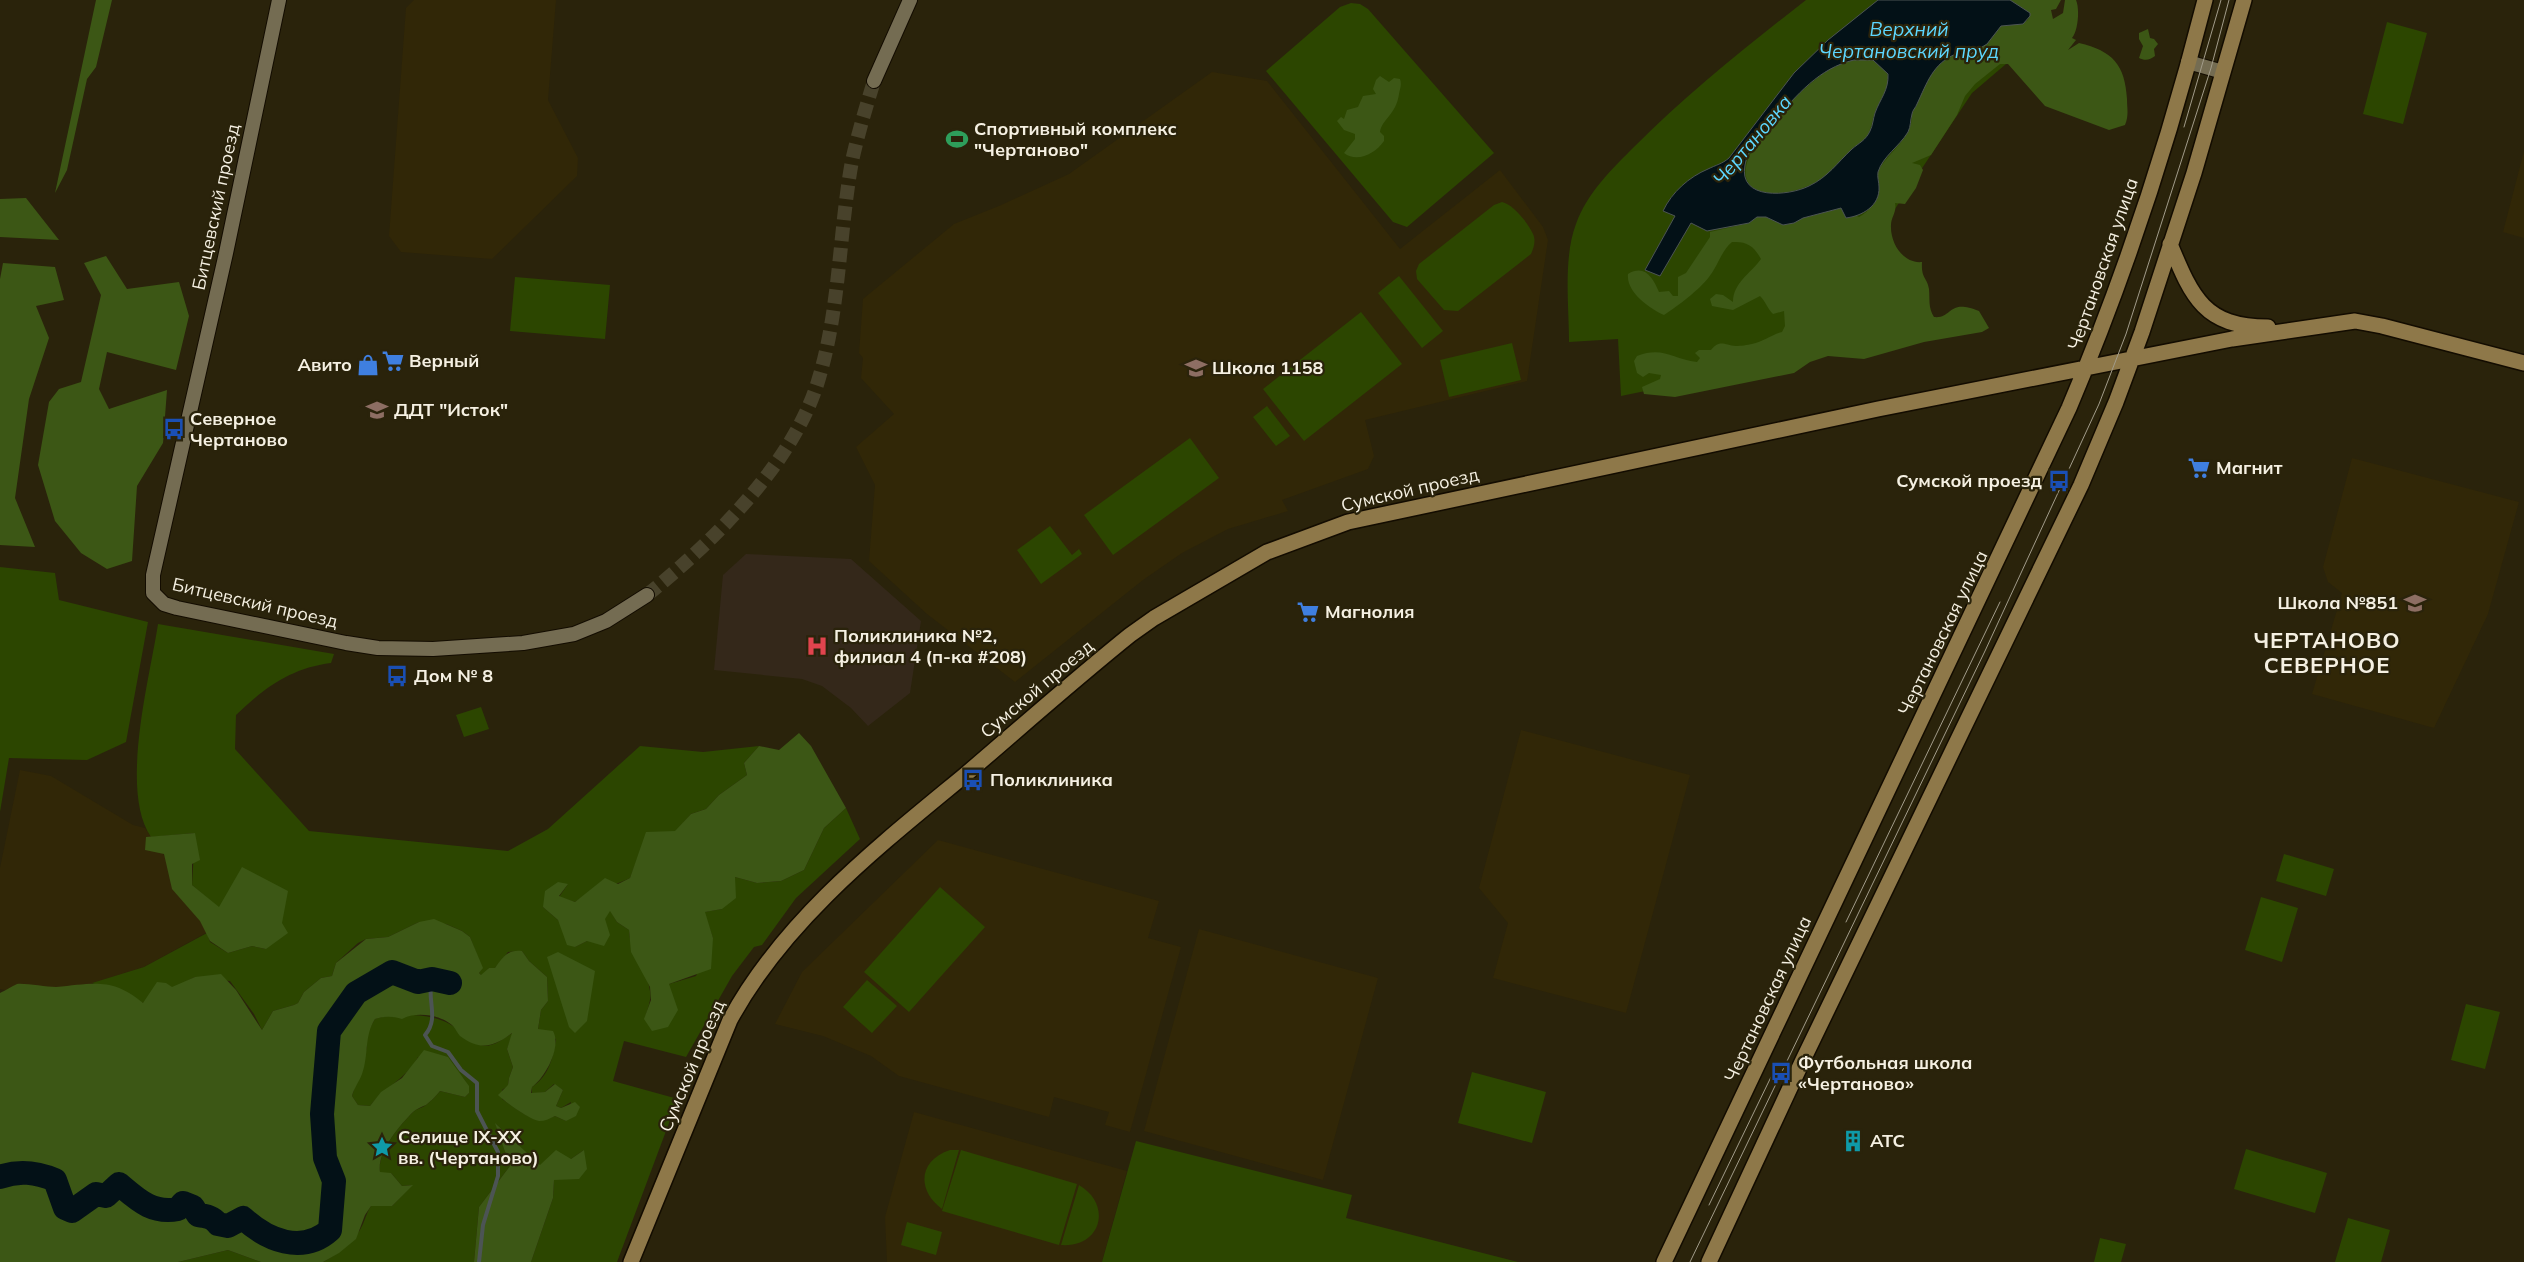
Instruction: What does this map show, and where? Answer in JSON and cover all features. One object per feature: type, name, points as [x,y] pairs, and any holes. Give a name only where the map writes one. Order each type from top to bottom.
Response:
[{"type":"main road","name":"Чертановская улица","points":[[1664,1262],[2038,476],[2086,369],[2119,278],[2194,44],[2204,0]]},
{"type":"main road","points":[[1709,1262],[1802,1062],[2081,485],[2132,360],[2224,72],[2244,0]]},
{"type":"main road","points":[[2170,244],[2188,287],[2198,302],[2214,314],[2236,324],[2253,327],[2307,327]]},
{"type":"main road","name":"Сумской проезд","points":[[631,1262],[720,1040],[742,998],[800,924],[859,865],[1108,652],[1154,618],[1267,552],[1348,522],[1878,410],[2307,327],[2355,321],[2524,363]]},
{"type":"street","name":"Битцевский проезд","points":[[279,0],[222,272],[153,575],[153,593],[164,604],[177,608],[346,643],[407,649],[498,645],[574,634],[606,621],[647,595]]},
{"type":"street","points":[[874,81],[910,0]]},
{"type":"street","points":[[2194,44],[2197,0]]},
{"type":"street","points":[[2188,62],[2224,72]]},
{"type":"shaded area","points":[[414,0],[556,0],[548,100],[578,158],[577,176],[492,259],[401,252],[389,236],[406,8]]},
{"type":"shaded area","name":"Школа 1158","points":[[1212,72],[1267,81],[1400,249],[1500,170],[1543,227],[1548,240],[1527,381],[1365,420],[1374,456],[1368,469],[1282,500],[1288,511],[1228,529],[1182,553],[1143,580],[1015,682],[927,614],[869,561],[875,485],[856,447],[894,414],[861,378],[863,358],[859,353],[863,299],[954,224],[1069,174]]},
{"type":"shaded area","points":[[2524,151],[2524,238],[2503,232]]},
{"type":"shaded area","name":"Школа №851","points":[[2352,458],[2519,502],[2488,614],[2434,728],[2312,694],[2342,593],[2328,582],[2323,567]]},
{"type":"shaded area","name":"Поликлиника №2, филиал 4 (п-ка #208)","points":[[746,554],[851,559],[921,621],[910,693],[868,726],[851,708],[822,686],[802,679],[714,670],[723,575]]},
{"type":"shaded area","points":[[1521,730],[1690,775],[1626,1013],[1493,978],[1508,923],[1479,888]]},
{"type":"shaded area","points":[[20,770],[51,776],[133,825],[145,828],[215,928],[144,967],[45,998],[0,989],[0,868]]},
{"type":"shaded area","points":[[938,840],[1159,901],[1148,938],[1181,947],[1130,1132],[1105,1125],[1109,1112],[1054,1097],[1049,1117],[899,1076],[871,1056],[823,1036],[775,1024],[802,972]]},
{"type":"shaded area","points":[[1199,929],[1378,978],[1323,1180],[1144,1131]]},
{"type":"shaded area","points":[[914,1112],[1127,1171],[1102,1262],[887,1262],[885,1217]]},
{"type":"green space","points":[[96,0],[112,0],[96,67],[87,79],[67,170],[55,193]]},
{"type":"green space","points":[[1806,0],[2040,0],[2006,64],[1972,93],[1885,224],[1908,337],[1621,396],[1618,339],[1569,342],[1569,252],[1576,224],[1581,213],[1601,182],[1655,126],[1718,70]]},
{"type":"green space","points":[[2010,0],[2061,0],[2056,9],[2051,10],[2053,19],[2063,13],[2065,0],[2076,0],[2078,20],[2072,38],[2076,40],[2068,50],[2079,43],[2101,50],[2115,61],[2120,68],[2126,87],[2127,115],[2125,125],[2109,130],[2045,106],[2008,64],[2000,64],[1975,84],[1965,96],[1957,115],[1931,155],[1912,163],[1920,165],[1923,170],[1916,188],[1905,204],[1895,203],[1891,232],[1896,246],[1909,260],[1922,262],[1922,272],[1928,285],[1930,307],[1934,317],[1945,315],[1956,308],[1969,308],[1979,311],[1989,328],[1982,332],[1924,342],[1864,359],[1828,356],[1810,362],[1794,373],[1675,397],[1644,394],[1642,387],[1660,379],[1661,375],[1649,373],[1643,377],[1637,373],[1634,361],[1637,356],[1654,352],[1697,362],[1700,358],[1695,353],[1699,350],[1711,350],[1720,344],[1736,346],[1760,342],[1782,332],[1785,326],[1784,311],[1773,314],[1760,296],[1733,310],[1712,306],[1710,299],[1716,294],[1723,295],[1733,302],[1739,284],[1761,259],[1750,245],[1742,242],[1732,242],[1705,282],[1688,298],[1664,315],[1640,299],[1628,281],[1628,274],[1634,271],[1644,272],[1654,282],[1659,292],[1669,291],[1673,296],[1678,296],[1678,277],[1686,273],[1710,237],[1710,232],[1749,223],[1757,217],[1766,217],[1783,225],[1841,208],[1859,217],[1863,215],[1876,198],[1879,189],[1879,170],[1909,130],[1912,114],[1932,71],[1946,58],[1995,32],[2001,26],[2027,21],[2030,16]]},
{"type":"green space","points":[[1351,3],[1360,4],[1368,9],[1494,153],[1407,227],[1393,222],[1266,71],[1340,7]]},
{"type":"green space","points":[[2387,22],[2427,33],[2403,124],[2363,114]]},
{"type":"green space","points":[[2148,29],[2150,38],[2154,39],[2158,44],[2154,49],[2155,56],[2143,60],[2139,58],[2143,46],[2139,39],[2139,33]]},
{"type":"green space","points":[[1863,59],[1872,60],[1879,64],[1887,73],[1888,79],[1886,90],[1875,112],[1865,140],[1854,147],[1831,172],[1810,185],[1786,192],[1760,192],[1754,189],[1746,174],[1749,158],[1759,139],[1774,120],[1791,101],[1825,72],[1837,64]]},
{"type":"green space","points":[[1380,76],[1389,82],[1394,78],[1400,79],[1401,83],[1395,107],[1381,127],[1380,132],[1384,136],[1384,141],[1376,150],[1366,156],[1349,156],[1344,153],[1355,139],[1355,134],[1344,130],[1337,121],[1341,117],[1344,119],[1347,110],[1358,107],[1363,96],[1376,94],[1373,89],[1376,80]]},
{"type":"green space","points":[[26,198],[59,240],[0,237],[0,199]]},
{"type":"green space","points":[[1502,202],[1511,206],[1531,230],[1534,236],[1534,247],[1531,254],[1458,311],[1444,310],[1417,279],[1416,271],[1419,264],[1494,205]]},
{"type":"green space","points":[[106,256],[127,289],[179,282],[189,316],[176,370],[107,352],[99,389],[109,409],[167,390],[163,443],[137,486],[132,561],[107,569],[81,553],[55,521],[38,465],[49,402],[59,389],[81,382],[101,295],[84,263]]},
{"type":"green space","points":[[3,263],[55,267],[64,300],[36,306],[49,338],[29,399],[15,498],[35,547],[0,545],[0,279]]},
{"type":"green space","points":[[1399,276],[1443,331],[1422,348],[1378,293]]},
{"type":"green space","points":[[515,277],[610,285],[605,339],[510,331]]},
{"type":"green space","points":[[1361,312],[1402,364],[1304,441],[1263,389]]},
{"type":"green space","points":[[1512,343],[1521,380],[1449,397],[1440,360]]},
{"type":"green space","points":[[1267,406],[1290,436],[1276,446],[1253,417]]},
{"type":"green space","points":[[1190,438],[1219,478],[1113,555],[1084,515]]},
{"type":"green space","points":[[1050,526],[1072,555],[1079,549],[1082,554],[1041,584],[1017,550]]},
{"type":"green space","points":[[0,567],[55,573],[59,600],[148,622],[126,742],[87,760],[9,758],[0,812]]},
{"type":"green space","points":[[158,624],[334,654],[331,663],[303,669],[279,681],[257,696],[236,715],[235,749],[309,831],[508,851],[548,829],[640,746],[703,752],[759,746],[744,763],[747,775],[719,795],[706,809],[691,814],[675,832],[638,857],[630,878],[595,891],[575,902],[559,897],[568,884],[543,907],[558,920],[575,947],[587,941],[610,910],[617,922],[629,930],[633,948],[650,992],[650,1003],[645,1019],[669,984],[696,976],[713,938],[704,912],[722,909],[735,877],[757,883],[781,881],[804,870],[824,828],[846,808],[860,839],[796,898],[762,945],[754,947],[732,976],[686,1057],[624,1041],[613,1081],[678,1099],[617,1262],[531,1262],[553,1198],[554,1180],[584,1150],[571,1159],[540,1166],[496,1124],[510,1166],[479,1207],[474,1262],[323,1262],[341,1251],[351,1242],[360,1230],[371,1206],[392,1206],[412,1185],[402,1186],[391,1173],[380,1173],[380,1165],[385,1148],[402,1124],[413,1112],[426,1105],[440,1091],[465,1097],[469,1093],[463,1078],[457,1072],[418,1057],[408,1071],[370,1106],[358,1105],[352,1096],[367,1047],[367,1033],[375,1019],[393,1015],[415,1015],[436,1018],[453,1026],[473,1042],[485,1046],[494,1044],[513,1033],[507,1049],[513,1067],[508,1086],[502,1090],[502,1099],[533,1118],[540,1119],[555,1116],[566,1121],[571,1102],[561,1108],[556,1106],[563,1090],[554,1084],[545,1092],[532,1094],[532,1087],[538,1083],[549,1066],[556,1039],[538,1029],[541,1010],[548,1001],[547,977],[529,961],[522,951],[508,952],[495,968],[489,968],[482,976],[479,973],[482,968],[470,937],[446,924],[419,922],[388,937],[366,939],[358,943],[336,963],[332,976],[321,978],[304,992],[298,1003],[273,1011],[262,1030],[254,1014],[230,981],[195,977],[143,1003],[92,983],[144,967],[207,933],[210,942],[228,953],[252,946],[266,949],[192,885],[195,833],[151,837],[142,817],[137,792],[137,763],[144,703]]},
{"type":"green space","points":[[481,707],[489,729],[464,737],[456,715]]},
{"type":"green space","points":[[799,733],[811,746],[846,808],[824,828],[804,870],[781,881],[757,883],[735,877],[736,898],[722,909],[705,912],[713,938],[711,969],[669,984],[678,1010],[668,1027],[652,1031],[644,1019],[651,1000],[650,987],[631,952],[629,930],[617,922],[610,911],[605,919],[610,935],[604,946],[587,941],[575,947],[567,945],[558,920],[543,907],[545,891],[558,882],[568,884],[559,896],[575,902],[605,878],[618,884],[630,878],[646,832],[675,831],[691,814],[706,809],[719,795],[747,775],[744,763],[759,746],[779,750]]},
{"type":"green space","points":[[195,833],[200,860],[192,864],[192,885],[219,907],[242,867],[288,891],[282,923],[288,933],[266,949],[252,946],[228,953],[210,941],[200,921],[172,889],[164,854],[145,850],[146,837]]},
{"type":"green space","points":[[2284,854],[2334,869],[2326,896],[2276,881]]},
{"type":"green space","points":[[940,887],[985,927],[909,1012],[864,972]]},
{"type":"green space","points":[[2261,897],[2298,908],[2282,962],[2245,950]]},
{"type":"green space","points":[[434,919],[462,931],[470,937],[483,968],[479,973],[481,975],[489,968],[495,968],[509,953],[522,951],[529,961],[547,977],[548,1001],[541,1010],[538,1029],[553,1031],[555,1038],[554,1053],[547,1070],[532,1087],[531,1093],[545,1092],[555,1084],[563,1090],[556,1106],[561,1108],[575,1102],[580,1107],[576,1116],[566,1121],[555,1116],[547,1120],[535,1120],[498,1095],[508,1085],[513,1067],[507,1049],[512,1033],[493,1044],[480,1045],[467,1041],[460,1036],[448,1022],[429,1015],[414,1015],[402,1019],[388,1017],[375,1019],[369,1032],[364,1067],[352,1096],[358,1105],[370,1106],[381,1092],[402,1078],[424,1050],[448,1057],[469,1086],[469,1093],[465,1097],[440,1091],[426,1105],[414,1111],[402,1124],[385,1148],[380,1164],[380,1172],[391,1173],[402,1186],[413,1185],[392,1206],[371,1206],[365,1215],[356,1239],[339,1253],[323,1262],[261,1262],[228,1250],[178,1262],[0,1262],[0,993],[17,984],[56,987],[102,984],[122,989],[143,1003],[157,982],[166,983],[172,987],[195,977],[221,974],[236,990],[262,1030],[273,1011],[298,1003],[304,992],[321,978],[332,976],[336,963],[366,939],[388,937],[419,922]]},
{"type":"green space","points":[[558,952],[595,971],[587,1021],[575,1033],[569,1027],[547,957]]},
{"type":"green space","points":[[867,980],[897,1006],[872,1033],[843,1007]]},
{"type":"green space","points":[[2466,1004],[2500,1012],[2485,1069],[2451,1060]]},
{"type":"green space","points":[[1472,1072],[1546,1092],[1532,1143],[1458,1123]]},
{"type":"green space","points":[[495,1123],[540,1165],[556,1150],[571,1159],[584,1150],[587,1169],[579,1179],[554,1180],[553,1198],[531,1262],[474,1262],[479,1207],[510,1166]]},
{"type":"green space","points":[[1136,1141],[1352,1195],[1346,1218],[1518,1262],[1102,1262]]},
{"type":"green space","points":[[2246,1149],[2327,1173],[2315,1213],[2234,1189]]},
{"type":"green space","points":[[950,1150],[959,1150],[942,1209],[928,1193],[925,1185],[925,1176],[927,1168],[932,1161]]},
{"type":"green space","points":[[961,1150],[1077,1184],[1059,1245],[942,1211]]},
{"type":"green space","points":[[1079,1185],[1090,1193],[1096,1203],[1099,1214],[1098,1224],[1093,1233],[1085,1240],[1075,1244],[1061,1245]]},
{"type":"green space","points":[[2348,1218],[2390,1230],[2381,1262],[2335,1262]]},
{"type":"green space","points":[[907,1222],[942,1232],[936,1255],[901,1245]]},
{"type":"green space","points":[[2100,1238],[2126,1244],[2121,1262],[2094,1262]]},
{"type":"green space","points":[[228,1250],[261,1262],[178,1262]]},
{"type":"water","name":"Верхний Чертановский пруд","points":[[1878,0],[2010,0],[2030,13],[2030,16],[2023,24],[2001,26],[1987,44],[1962,59],[1956,54],[1936,68],[1916,105],[1908,132],[1880,166],[1878,172],[1879,194],[1877,200],[1869,209],[1858,215],[1846,218],[1841,208],[1783,225],[1766,217],[1757,217],[1749,223],[1707,231],[1691,223],[1660,276],[1645,270],[1675,216],[1663,211],[1671,198],[1694,176],[1729,158],[1794,73],[1828,40]],"holes":[[[1854,60],[1873,60],[1888,74],[1888,80],[1871,129],[1864,139],[1827,174],[1809,186],[1790,192],[1767,193],[1749,185],[1745,177],[1745,165],[1752,147],[1800,92],[1819,76],[1841,64]]]},
{"type":"waterway","name":"Чертановка","points":[[0,1177],[14,1173],[28,1173],[55,1180],[65,1208],[72,1211],[96,1194],[106,1196],[119,1184],[139,1200],[153,1208],[178,1209],[183,1203],[193,1207],[198,1215],[209,1217],[218,1224],[228,1226],[243,1218],[263,1233],[285,1242],[308,1242],[319,1238],[330,1230],[334,1181],[325,1158],[322,1114],[329,1031],[356,993],[392,972],[418,982],[432,979],[450,983]]},
{"type":"waterway","points":[[432,979],[430,994],[432,1022],[425,1035],[432,1046],[448,1052],[461,1070],[477,1083],[477,1111],[498,1152],[498,1176],[483,1225],[479,1262]]},
{"type":"tunnel","points":[[647,595],[698,551],[749,498],[791,440],[807,409],[819,378],[826,352],[835,298],[852,161],[874,81]]},
{"type":"tram line","points":[[2184,127],[2221,0]]},
{"type":"tram line","points":[[1690,1262],[1985,651],[2099,404],[2126,334],[2211,68],[2229,0]]},
{"type":"tram line","points":[[1846,922],[2000,602]]},
{"type":"tram line","points":[[1709,1205],[1771,1077]]},
{"type":"place","name":"Спортивный комплекс \"Чертаново\"","points":[[957,139]]},
{"type":"place","name":"Верный","points":[[393,361]]},
{"type":"place","name":"Авито","points":[[368,365]]},
{"type":"place","name":"Школа 1158","points":[[1196,368]]},
{"type":"place","name":"ДДТ \"Исток\"","points":[[377,410]]},
{"type":"place","name":"Северное Чертаново","points":[[174,429]]},
{"type":"place","name":"Магнит","points":[[2199,468]]},
{"type":"place","name":"Сумской проезд","points":[[2059,481]]},
{"type":"place","name":"Школа №851","points":[[2415,603]]},
{"type":"place","name":"Магнолия","points":[[1308,612]]},
{"type":"place","name":"Поликлиника №2, филиал 4 (п-ка #208)","points":[[817,646]]},
{"type":"place","name":"Дом № 8","points":[[397,676]]},
{"type":"place","name":"Поликлиника","points":[[973,780]]},
{"type":"place","name":"Футбольная школа «Чертаново»","points":[[1781,1073]]},
{"type":"place","name":"АТС","points":[[1853,1141]]},
{"type":"place","name":"Селище IX-XX вв. (Чертаново)","points":[[382,1147]]},
{"type":"district","name":"ЧЕРТАНОВО СЕВЕРНОЕ","points":[[2327,652]]}]
